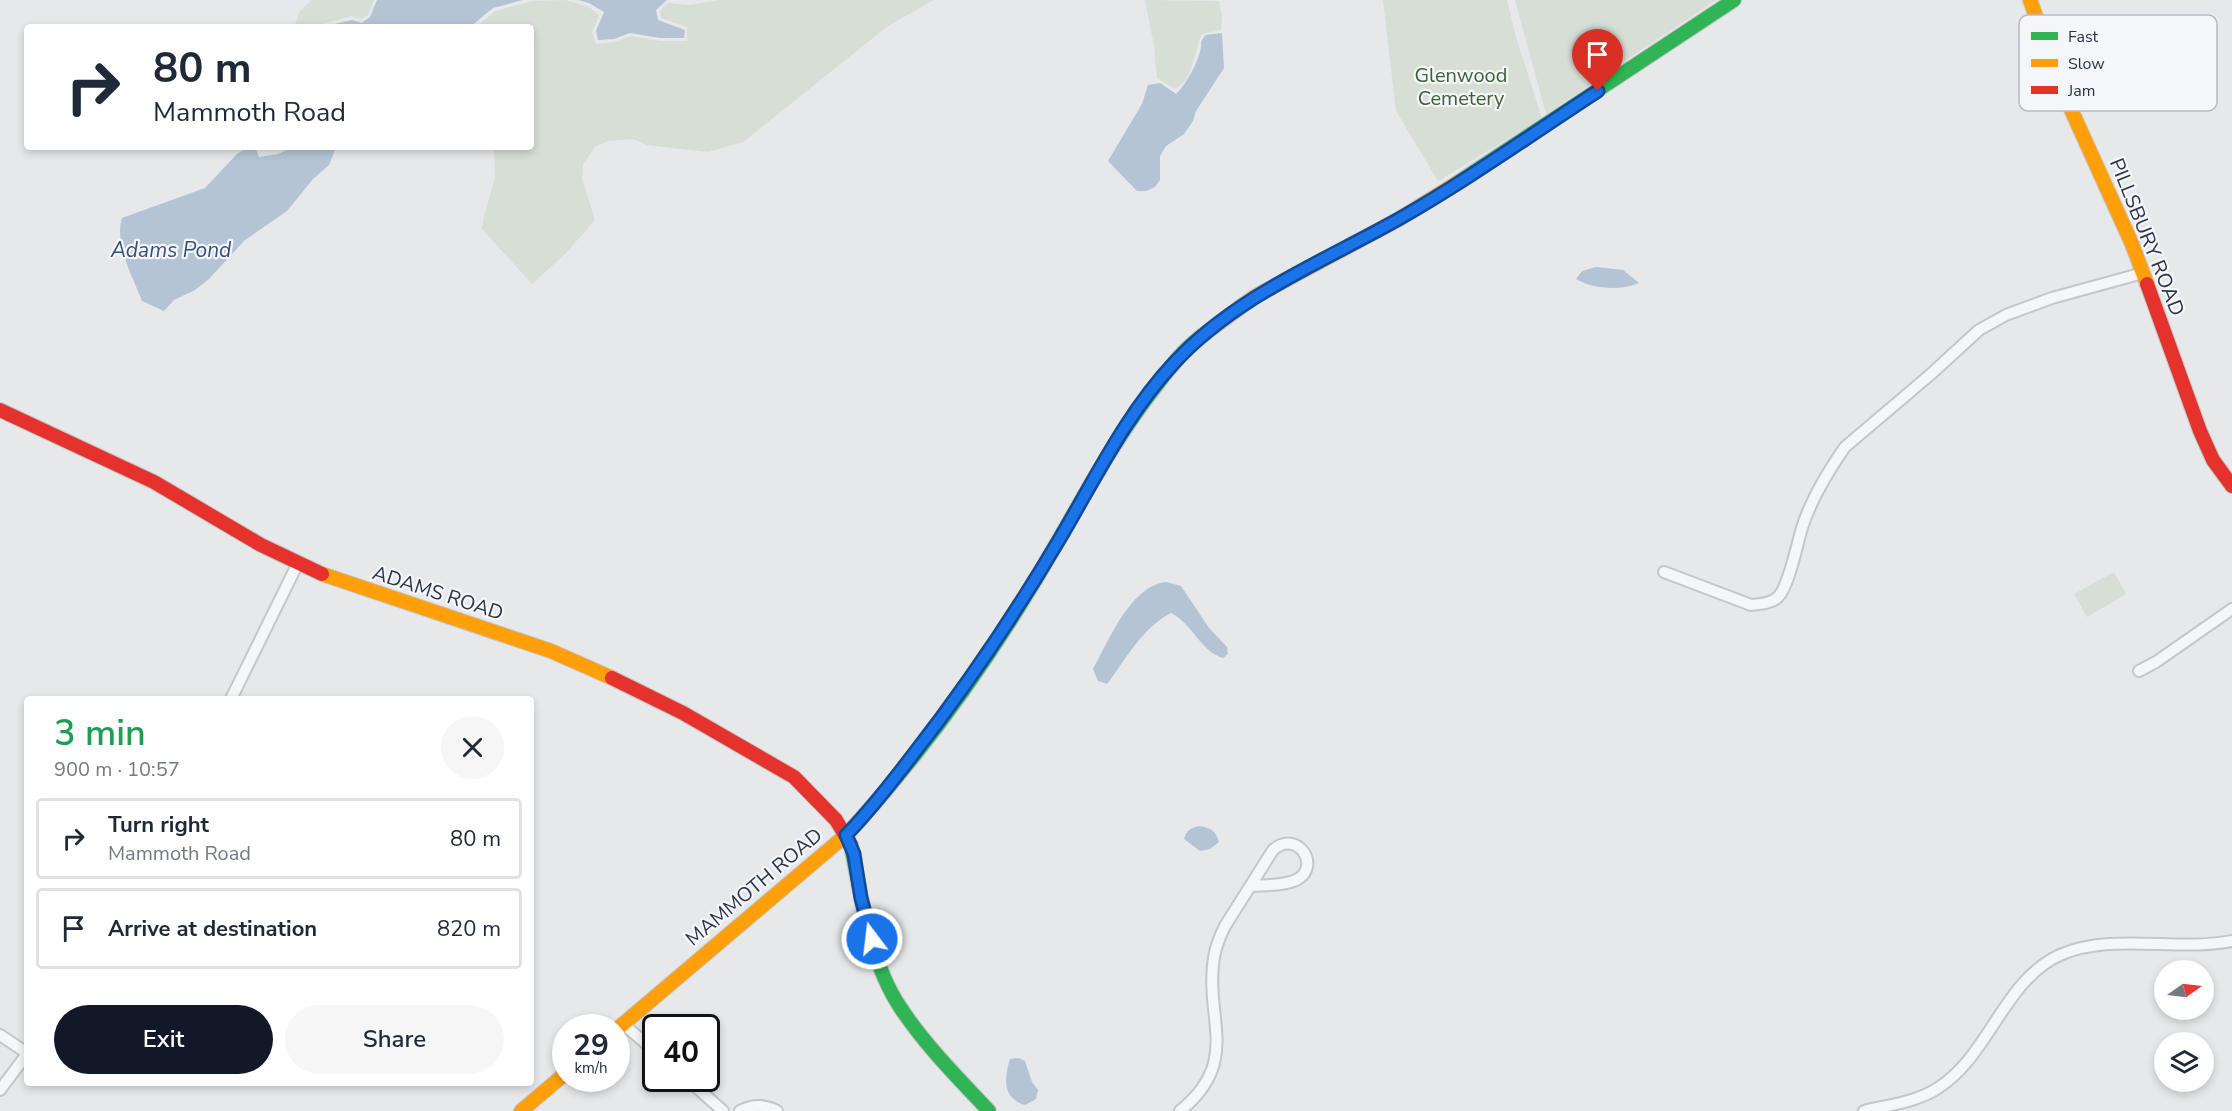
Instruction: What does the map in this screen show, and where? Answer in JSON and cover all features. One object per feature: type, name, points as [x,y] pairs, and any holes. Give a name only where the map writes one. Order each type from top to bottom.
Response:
[{"type":"street","name":"MAMMOTH ROAD","points":[[630,1019],[846,835],[881,796],[974,675],[1030,589],[1124,431],[1172,364],[1191,344],[1254,297],[1434,198],[1734,0]]},
{"type":"street","name":"PILLSBURY ROAD","points":[[2030,0],[2035,15]]},
{"type":"street","name":"PILLSBURY ROAD","points":[[2072,111],[2116,207],[2143,273],[2205,444],[2213,460],[2232,486]]},
{"type":"street","points":[[1664,572],[1752,605],[1766,603],[1778,597],[1794,559],[1803,526],[1831,469],[1845,447],[1979,330],[2007,315],[2052,298],[2143,273]]},
{"type":"street","name":"ADAMS ROAD","points":[[0,410],[145,478],[261,545],[298,563],[355,586],[551,651],[627,684],[683,713],[794,777],[818,800],[846,835]]},
{"type":"street","points":[[232,696],[298,563]]},
{"type":"street","points":[[2139,670],[2156,662],[2232,609]]},
{"type":"street","points":[[846,835],[854,854],[861,898],[872,939],[885,978],[899,1006],[937,1056],[988,1111]]},
{"type":"street","points":[[1180,1111],[1204,1088],[1213,1071],[1217,1040],[1214,957],[1225,926],[1251,886],[1278,846],[1296,844],[1305,853],[1307,859],[1305,872],[1296,880],[1251,886]]},
{"type":"street","points":[[1864,1111],[1927,1095],[1950,1080],[1968,1060],[2023,985],[2039,968],[2060,955],[2076,949],[2106,944],[2199,946],[2232,941]]},
{"type":"street","points":[[0,1035],[24,1051]]},
{"type":"street","points":[[0,1090],[24,1057]]},
{"type":"street","points":[[521,1111],[552,1085]]},
{"type":"street","points":[[702,1092],[723,1111]]},
{"type":"street","points":[[740,1111],[748,1107],[760,1106],[777,1111]]},
{"type":"green space","points":[[312,0],[374,0],[368,15],[361,19],[351,16],[322,24],[295,24],[300,11]]},
{"type":"green space","points":[[565,0],[589,7],[599,15],[592,32],[596,44],[614,42],[632,36],[660,41],[687,41],[687,27],[661,18],[660,11],[668,3],[689,5],[718,0],[934,0],[888,26],[743,142],[708,152],[647,145],[633,139],[608,141],[595,147],[583,164],[582,179],[595,220],[566,253],[532,284],[482,229],[495,178],[494,150],[534,150],[534,24],[480,24],[495,11],[533,1]]},
{"type":"green space","points":[[1145,0],[1219,1],[1222,17],[1221,30],[1202,34],[1186,79],[1175,89],[1157,78],[1154,46]]},
{"type":"green space","name":"Glenwood Cemetery","points":[[1383,0],[1507,0],[1516,37],[1542,118],[1438,181],[1396,111]]},
{"type":"green space","points":[[1515,0],[1716,0],[1546,114]]},
{"type":"green space","points":[[2114,572],[2126,594],[2087,617],[2074,594]]},
{"type":"water","points":[[377,0],[523,0],[493,8],[474,24],[335,24],[352,20],[362,23],[370,17]]},
{"type":"water","points":[[578,0],[667,0],[656,10],[658,20],[685,30],[684,38],[660,38],[630,33],[614,39],[598,40],[596,31],[604,12],[589,3]]},
{"type":"water","points":[[1222,33],[1224,68],[1184,134],[1166,146],[1160,156],[1160,180],[1155,187],[1146,191],[1137,191],[1108,161],[1142,104],[1148,85],[1160,83],[1176,94],[1193,70],[1205,35]]},
{"type":"water","name":"Adams Pond","points":[[243,150],[256,150],[259,157],[287,150],[335,150],[329,165],[313,179],[287,211],[245,240],[209,279],[195,290],[174,300],[164,311],[142,301],[122,249],[120,228],[122,218],[205,188]]},
{"type":"water","points":[[1596,267],[1623,270],[1639,283],[1632,286],[1607,288],[1590,285],[1576,279],[1582,271]]},
{"type":"water","points":[[1166,582],[1181,586],[1209,628],[1227,647],[1228,654],[1223,658],[1208,650],[1179,618],[1171,613],[1143,635],[1107,684],[1098,681],[1093,669],[1122,616],[1142,593]]},
{"type":"water","points":[[1199,826],[1212,830],[1219,842],[1210,849],[1200,851],[1184,839],[1189,830]]},
{"type":"water","points":[[1019,1058],[1025,1061],[1032,1082],[1038,1090],[1036,1099],[1025,1105],[1012,1098],[1006,1080],[1010,1059]]},
{"type":"traffic: fast","points":[[1457,183],[1734,0]]},
{"type":"traffic: fast","points":[[858,822],[928,738],[971,679],[1031,587],[1138,410],[1171,367],[1199,338]]},
{"type":"traffic: fast","points":[[851,845],[868,929],[881,970],[890,989],[920,1035],[989,1111]]},
{"type":"traffic: slow","points":[[2030,0],[2035,15]]},
{"type":"traffic: slow","points":[[2072,111],[2132,244],[2147,284]]},
{"type":"traffic: slow","points":[[1199,338],[1254,297],[1399,219],[1457,183]]},
{"type":"traffic: slow","points":[[322,574],[551,651],[612,678]]},
{"type":"traffic: slow","points":[[630,1018],[846,835],[858,822]]},
{"type":"traffic: slow","points":[[521,1111],[552,1085]]},
{"type":"traffic: jam","points":[[2147,284],[2200,431],[2213,460],[2232,486]]},
{"type":"traffic: jam","points":[[0,410],[154,482],[261,545],[322,574]]},
{"type":"traffic: jam","points":[[612,678],[683,713],[794,777],[836,820],[851,845]]},
{"type":"route","points":[[872,939],[861,898],[854,854],[846,835],[874,806],[974,675],[1030,589],[1124,431],[1172,364],[1191,344],[1254,297],[1413,211],[1598,91]]}]
